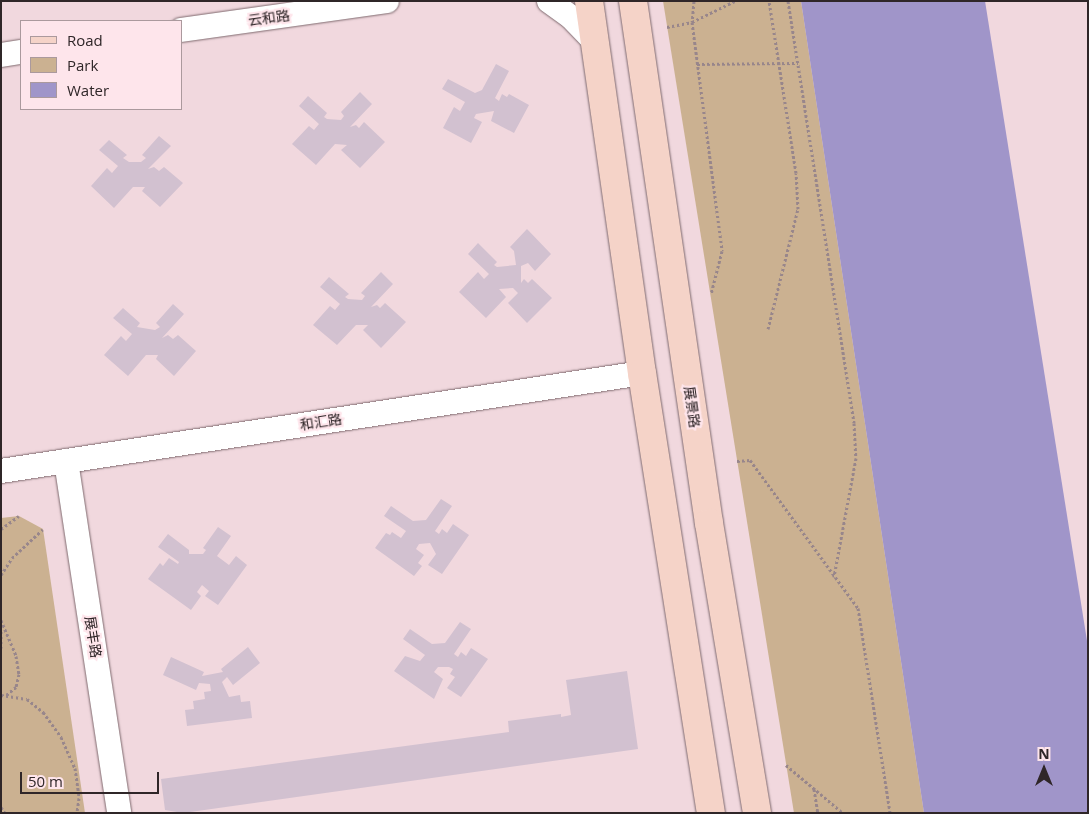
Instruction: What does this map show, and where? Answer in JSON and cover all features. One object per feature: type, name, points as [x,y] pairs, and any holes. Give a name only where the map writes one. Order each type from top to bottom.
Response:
[{"type":"main road","points":[[589,1],[642,373],[711,813]]},
{"type":"main road","name":"展景路","points":[[633,1],[709,523],[757,813]]},
{"type":"street","name":"云和路","points":[[182,30],[387,1]]},
{"type":"street","points":[[549,1],[571,17],[595,42]]},
{"type":"street","points":[[1,55],[20,52]]},
{"type":"street","name":"和汇路","points":[[1,471],[642,373]]},
{"type":"street","name":"展丰路","points":[[66,461],[119,813]]},
{"type":"path","points":[[694,1],[692,22],[722,252],[711,294]]},
{"type":"path","points":[[667,27],[692,22],[736,1]]},
{"type":"path","points":[[768,329],[798,209],[796,173],[770,1]]},
{"type":"path","points":[[788,1],[854,423],[856,458],[834,577]]},
{"type":"path","points":[[698,64],[798,63]]},
{"type":"path","points":[[737,461],[750,460],[858,608],[890,813]]},
{"type":"path","points":[[1,529],[19,516]]},
{"type":"path","points":[[1,575],[12,558],[43,529]]},
{"type":"path","points":[[1,620],[16,656],[19,674],[16,687],[3,696]]},
{"type":"path","points":[[1,631],[1,648]]},
{"type":"path","points":[[3,696],[27,700],[43,712],[61,737],[75,768],[79,798],[77,813]]},
{"type":"path","points":[[786,765],[843,813]]},
{"type":"path","points":[[814,788],[818,813]]},
{"type":"path","points":[[1,807],[5,813]]},
{"type":"green space","points":[[663,1],[801,1],[924,813],[794,813]]},
{"type":"green space","points":[[19,516],[43,529],[85,813],[1,813],[1,518]]},
{"type":"water","points":[[801,1],[985,1],[1088,647],[1088,813],[924,813]]},
{"type":"building","points":[[496,64],[509,71],[495,98],[499,101],[502,94],[507,97],[509,94],[529,105],[514,133],[491,121],[494,111],[476,114],[474,118],[482,122],[471,143],[443,128],[454,107],[460,111],[465,102],[442,89],[448,79],[475,93],[482,90]]},
{"type":"building","points":[[360,92],[372,104],[350,127],[356,125],[359,128],[364,122],[385,142],[360,168],[341,150],[347,145],[335,144],[316,165],[292,144],[309,126],[314,130],[319,124],[299,106],[308,96],[327,113],[324,117],[341,120],[344,116],[341,112]]},
{"type":"building","points":[[159,136],[171,146],[148,169],[154,167],[159,171],[164,167],[183,183],[160,207],[142,191],[145,187],[133,187],[114,208],[91,186],[107,168],[112,173],[118,166],[99,150],[109,140],[127,155],[123,158],[129,162],[141,162],[146,158],[142,155]]},
{"type":"building","points":[[527,229],[551,254],[535,271],[528,263],[521,266],[521,283],[524,279],[528,283],[532,279],[552,298],[527,323],[508,303],[518,293],[513,288],[499,289],[506,297],[486,318],[459,292],[478,272],[484,279],[489,274],[468,254],[478,243],[497,262],[494,265],[497,267],[516,265],[514,251],[510,247]]},
{"type":"building","points":[[381,272],[393,284],[371,307],[377,305],[380,308],[385,303],[406,322],[381,348],[363,330],[368,325],[356,325],[337,345],[313,325],[330,306],[335,310],[340,304],[320,287],[329,277],[349,294],[345,297],[362,300],[365,296],[361,293]]},
{"type":"building","points":[[173,304],[184,314],[162,338],[168,335],[173,339],[178,335],[196,351],[174,376],[156,359],[158,355],[146,355],[128,376],[104,355],[121,336],[126,341],[132,334],[113,318],[123,308],[140,323],[137,327],[155,330],[160,327],[156,323]]},
{"type":"building","points":[[441,499],[452,506],[435,531],[439,534],[442,529],[447,533],[453,524],[469,535],[442,574],[428,565],[436,554],[430,543],[419,544],[416,549],[424,555],[418,563],[422,566],[414,576],[375,548],[386,533],[390,535],[392,532],[401,538],[406,531],[384,516],[391,506],[413,521],[426,520]]},
{"type":"building","points":[[218,527],[231,536],[217,556],[229,565],[236,556],[247,565],[218,605],[205,596],[209,591],[202,585],[197,592],[201,596],[191,610],[148,579],[160,563],[163,566],[169,558],[178,564],[179,562],[158,547],[168,534],[189,550],[189,554],[203,554],[206,550],[203,548]]},
{"type":"building","points":[[460,622],[471,629],[454,654],[458,657],[461,652],[466,656],[471,648],[488,659],[461,697],[447,688],[455,677],[450,674],[453,669],[449,667],[438,667],[434,672],[443,679],[434,699],[394,671],[405,656],[420,661],[425,655],[403,639],[410,629],[432,644],[445,643]]},
{"type":"building","points":[[248,647],[260,663],[233,685],[227,677],[222,682],[229,697],[240,695],[241,702],[250,701],[252,718],[187,726],[185,710],[194,709],[193,701],[205,699],[204,692],[211,691],[210,684],[199,683],[196,690],[163,675],[171,657],[204,672],[202,676],[223,672],[221,669]]},
{"type":"building","points":[[627,671],[638,749],[183,813],[165,810],[161,779],[509,732],[508,721],[561,714],[561,717],[571,715],[566,680]]}]
